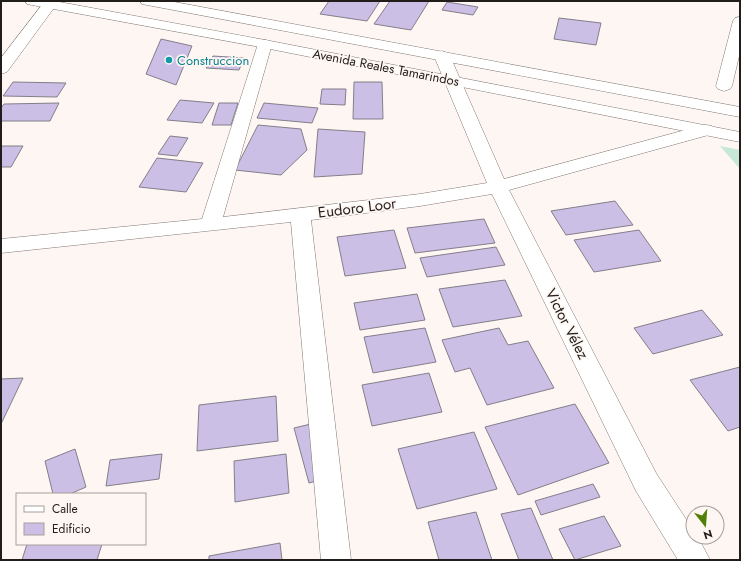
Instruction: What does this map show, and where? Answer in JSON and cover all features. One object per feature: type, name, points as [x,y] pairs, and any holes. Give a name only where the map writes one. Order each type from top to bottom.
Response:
[{"type":"street","name":"Avenida Reales Tamarindos","points":[[32,1],[51,3],[453,80],[740,137]]},
{"type":"street","name":"Avenida Reales Tamarindos","points":[[147,1],[740,112]]},
{"type":"street","points":[[1,69],[51,3]]},
{"type":"street","points":[[724,86],[740,20]]},
{"type":"street","points":[[210,225],[265,44]]},
{"type":"street","name":"Victor Vélez","points":[[442,56],[498,187],[646,482],[695,560]]},
{"type":"street","name":"Eudoro Loor","points":[[2,248],[300,215],[420,200],[498,187],[706,130]]},
{"type":"street","points":[[300,215],[336,560]]},
{"type":"green space","points":[[720,146],[740,150],[740,169]]},
{"type":"building","points":[[329,1],[380,1],[367,21],[320,14]]},
{"type":"building","points":[[390,1],[429,1],[411,30],[374,24]]},
{"type":"building","points":[[447,2],[478,7],[473,15],[442,10]]},
{"type":"building","points":[[559,18],[601,23],[596,45],[554,39]]},
{"type":"building","name":"Construccion","points":[[161,39],[192,46],[176,85],[146,74]]},
{"type":"building","points":[[213,56],[244,58],[239,70],[206,68]]},
{"type":"building","points":[[13,82],[66,83],[57,97],[3,96]]},
{"type":"building","points":[[354,82],[382,82],[383,119],[353,119]]},
{"type":"building","points":[[322,89],[346,89],[345,105],[320,104]]},
{"type":"building","points":[[180,100],[214,103],[202,123],[167,120]]},
{"type":"building","points":[[59,103],[50,121],[1,121],[1,108],[4,104]]},
{"type":"building","points":[[219,103],[238,103],[231,125],[212,125]]},
{"type":"building","points":[[264,103],[318,108],[312,123],[257,118]]},
{"type":"building","points":[[258,125],[301,129],[307,150],[281,175],[235,170]]},
{"type":"building","points":[[318,129],[365,132],[362,174],[314,177]]},
{"type":"building","points":[[170,136],[188,138],[177,156],[158,154]]},
{"type":"building","points":[[1,146],[23,146],[11,167],[1,167]]},
{"type":"building","points":[[157,158],[203,163],[186,192],[139,187]]},
{"type":"building","points":[[615,201],[633,225],[566,235],[551,211]]},
{"type":"building","points":[[484,219],[495,243],[415,253],[407,228]]},
{"type":"building","points":[[394,230],[406,268],[345,276],[337,237]]},
{"type":"building","points":[[639,230],[661,261],[594,272],[574,240]]},
{"type":"building","points":[[496,247],[505,265],[427,277],[420,258]]},
{"type":"building","points":[[505,280],[522,316],[453,327],[439,289]]},
{"type":"building","points":[[417,294],[425,320],[360,330],[354,303]]},
{"type":"building","points":[[702,310],[723,335],[653,354],[634,328]]},
{"type":"building","points":[[425,328],[436,362],[373,373],[364,337]]},
{"type":"building","points":[[499,328],[508,345],[528,341],[554,388],[487,405],[470,368],[455,372],[442,340]]},
{"type":"building","points":[[740,367],[740,427],[728,431],[690,380]]},
{"type":"building","points":[[429,373],[442,412],[372,426],[362,385]]},
{"type":"building","points":[[23,378],[1,424],[1,379]]},
{"type":"building","points":[[276,396],[278,441],[197,451],[199,405]]},
{"type":"building","points":[[575,404],[609,463],[518,495],[485,427]]},
{"type":"building","points":[[315,423],[331,477],[309,483],[294,428]]},
{"type":"building","points":[[474,432],[497,489],[417,509],[398,449]]},
{"type":"building","points":[[75,449],[86,487],[72,493],[53,493],[45,461]]},
{"type":"building","points":[[162,454],[159,479],[106,486],[110,460]]},
{"type":"building","points":[[286,454],[289,493],[235,502],[234,461]]},
{"type":"building","points":[[593,484],[600,497],[541,515],[535,501]]},
{"type":"building","points":[[531,508],[553,560],[519,560],[501,514]]},
{"type":"building","points":[[476,512],[492,560],[439,560],[428,522]]},
{"type":"building","points":[[604,516],[621,546],[575,560],[559,529]]},
{"type":"building","points":[[280,543],[282,560],[209,560],[209,556]]},
{"type":"building","points":[[27,545],[102,545],[97,560],[22,560]]},
{"type":"place","name":"Construccion","points":[[169,60]]}]
